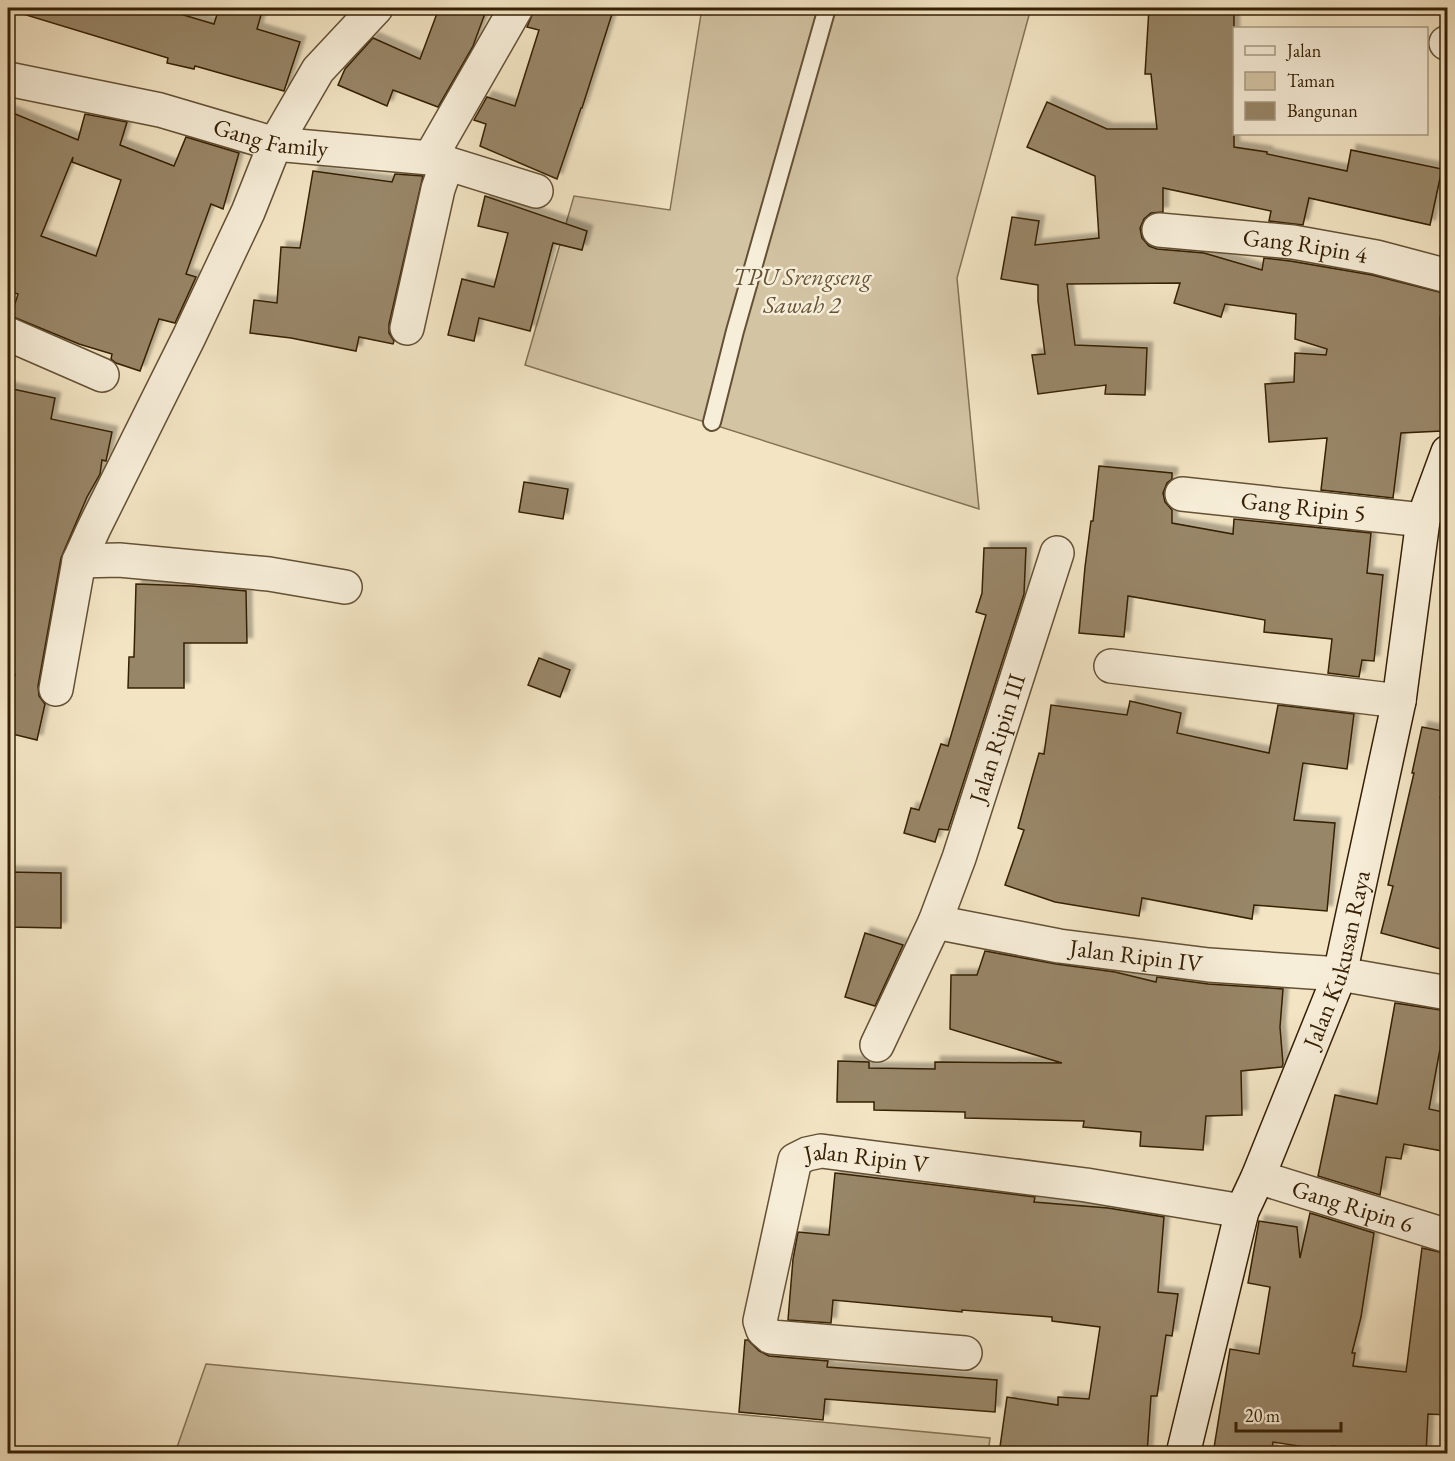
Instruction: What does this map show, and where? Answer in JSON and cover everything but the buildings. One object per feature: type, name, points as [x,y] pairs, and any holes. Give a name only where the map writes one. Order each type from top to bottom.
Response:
[{"type":"street","points":[[56,689],[79,561],[248,212],[274,144],[318,70],[376,8]]},
{"type":"street","points":[[407,328],[438,189],[438,160],[516,8]]},
{"type":"street","name":"Gang Family","points":[[8,79],[160,110],[274,144],[438,160],[536,191]]},
{"type":"street","name":"Gang Ripin 4","points":[[1159,230],[1293,242],[1376,257],[1448,276]]},
{"type":"street","points":[[8,334],[102,375]]},
{"type":"street","name":"Jalan Kukusan Raya","points":[[1183,1454],[1242,1211],[1340,974],[1399,701],[1423,520],[1448,452]]},
{"type":"street","name":"Gang Ripin 5","points":[[1182,494],[1423,520]]},
{"type":"street","name":"Jalan Ripin III","points":[[878,1045],[935,922],[959,858],[1057,554]]},
{"type":"street","points":[[79,561],[120,560],[269,574],[345,587]]},
{"type":"street","points":[[1111,666],[1399,701]]},
{"type":"street","name":"Jalan Ripin IV","points":[[935,922],[1071,948],[1209,964],[1340,974],[1448,993]]},
{"type":"street","name":"Jalan Ripin V","points":[[965,1353],[771,1337],[763,1329],[760,1321],[795,1160],[821,1151],[1086,1185],[1242,1211]]},
{"type":"street","name":"Gang Ripin 6","points":[[1258,1177],[1448,1236]]},
{"type":"lane","points":[[712,422],[735,331],[827,8]]},
{"type":"green space","name":"TPU Srengseng Sawah 2","points":[[702,8],[1031,8],[957,278],[979,509],[525,365],[574,196],[670,210]]},
{"type":"green space","points":[[206,1364],[990,1438],[988,1454],[175,1453]]}]
